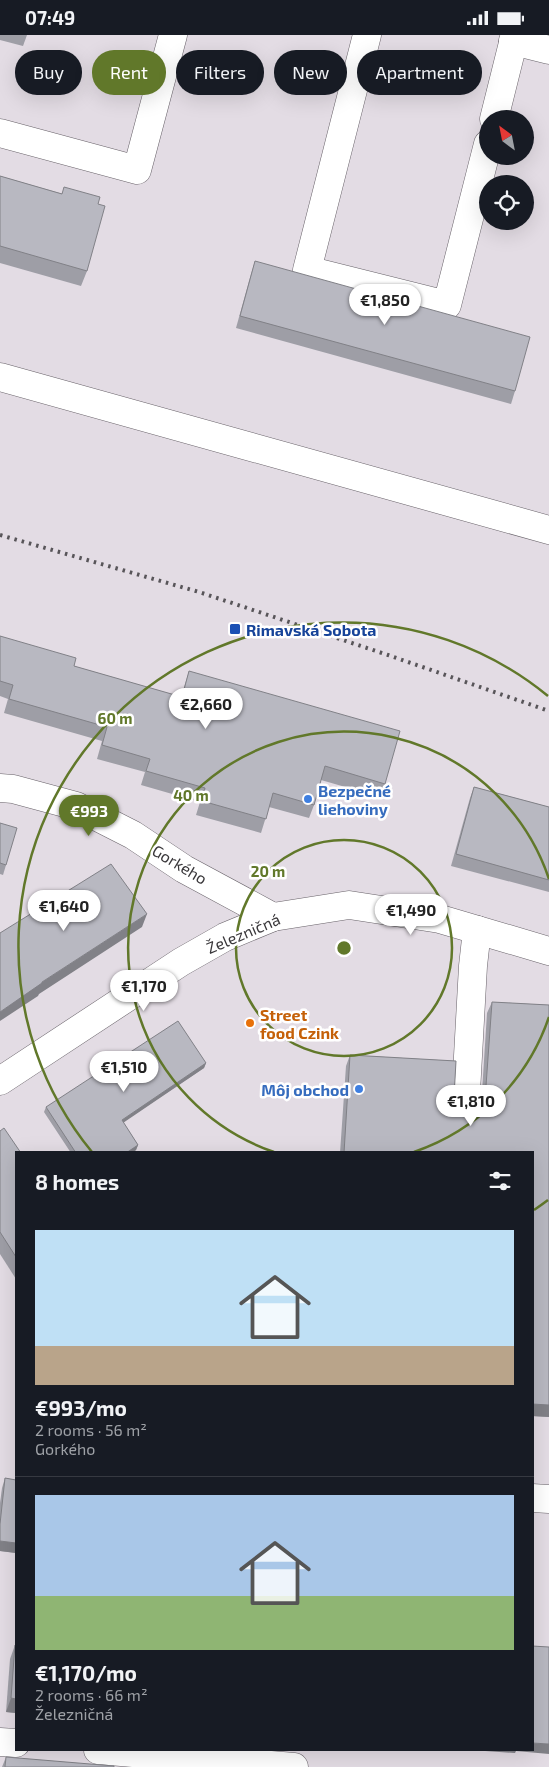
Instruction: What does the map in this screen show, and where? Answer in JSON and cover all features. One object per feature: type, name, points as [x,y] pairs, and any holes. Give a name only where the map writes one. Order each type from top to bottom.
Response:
[{"type":"street","points":[[0,133],[137,170],[173,35]]},
{"type":"street","points":[[366,35],[307,270],[447,305],[483,165]]},
{"type":"street","points":[[496,110],[514,38],[549,50]]},
{"type":"street","points":[[0,377],[549,530]]},
{"type":"street","name":"Gorkého","points":[[0,788],[13,789],[76,806],[133,835],[184,869],[273,917]]},
{"type":"street","name":"Železničná","points":[[0,1081],[181,962],[225,937],[273,917],[349,905],[440,919],[549,951]]},
{"type":"street","points":[[465,1110],[472,975],[477,929]]},
{"type":"street","points":[[534,1498],[549,1499]]},
{"type":"street","points":[[0,1741],[15,1743]]},
{"type":"street","points":[[110,1751],[294,1767]]},
{"type":"building","points":[[0,176],[62,194],[64,187],[100,197],[98,204],[105,206],[87,271],[0,246]]},
{"type":"building","points":[[255,261],[530,337],[515,391],[240,316]]},
{"type":"building","points":[[0,636],[76,658],[74,666],[182,697],[189,671],[400,731],[385,784],[325,766],[314,805],[273,793],[266,819],[202,801],[205,788],[146,771],[150,759],[102,745],[107,727],[9,699],[13,685],[0,681]]},
{"type":"building","points":[[474,787],[549,807],[549,880],[456,854]]},
{"type":"building","points":[[0,823],[17,828],[6,865],[0,863]]},
{"type":"building","points":[[111,864],[147,914],[42,982],[0,1012],[0,933]]},
{"type":"building","points":[[492,1002],[549,1005],[549,1405],[534,1404],[534,1151],[344,1151],[350,1055],[456,1061],[455,1105],[460,1111],[469,1114],[476,1112],[482,1107],[485,1100]]},
{"type":"building","points":[[178,1021],[206,1063],[122,1120],[138,1145],[129,1151],[75,1151],[46,1107]]},
{"type":"building","points":[[4,1128],[20,1151],[15,1151],[15,1255],[0,1232],[0,1131]]},
{"type":"building","points":[[5,1478],[15,1480],[15,1543],[0,1541]]},
{"type":"building","points":[[15,1645],[15,1699],[11,1698]]},
{"type":"building","points":[[534,1646],[549,1647],[549,1744],[534,1743]]},
{"type":"building","points":[[6,1757],[114,1766],[114,1767],[5,1767]]},
{"type":"railway","points":[[0,535],[199,592],[549,711]]},
{"type":"place","name":"Rimavská Sobota","points":[[235,629]]},
{"type":"place","name":"Bezpečné liehoviny","points":[[308,799]]},
{"type":"place","name":"Street food Czink","points":[[250,1023]]},
{"type":"place","name":"Môj obchod","points":[[359,1089]]}]
